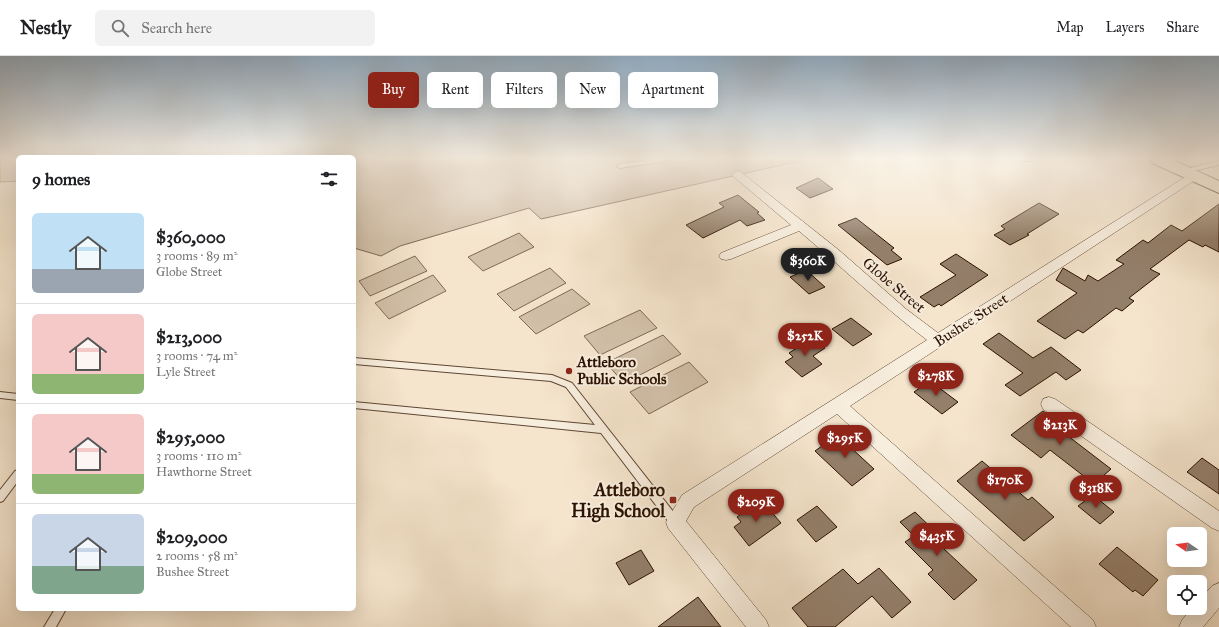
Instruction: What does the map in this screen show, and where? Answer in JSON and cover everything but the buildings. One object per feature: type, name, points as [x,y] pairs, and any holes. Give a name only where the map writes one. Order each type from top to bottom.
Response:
[{"type":"street","name":"Globe Street","points":[[751,186],[901,313],[938,341]]},
{"type":"street","name":"Bushee Street","points":[[675,522],[688,501],[938,341],[1171,186]]},
{"type":"street","points":[[726,256],[800,226]]},
{"type":"street","points":[[1049,404],[1219,522]]},
{"type":"street","points":[[838,405],[1086,627]]},
{"type":"street","points":[[675,522],[759,627]]},
{"type":"street","points":[[1189,627],[1219,593]]},
{"type":"lane","points":[[356,361],[552,378],[569,385],[675,522]]},
{"type":"lane","points":[[0,395],[16,397]]},
{"type":"lane","points":[[356,405],[604,430]]},
{"type":"lane","points":[[0,498],[16,477]]},
{"type":"lane","points":[[50,627],[60,611]]},
{"type":"shaded area","points":[[356,186],[690,186],[541,219],[529,208],[400,246],[381,256],[356,249]]},
{"type":"shaded area","points":[[519,233],[534,247],[483,271],[468,257]]},
{"type":"shaded area","points":[[415,256],[427,271],[370,296],[359,281]]},
{"type":"shaded area","points":[[550,268],[566,283],[514,311],[497,294]]},
{"type":"shaded area","points":[[433,275],[446,291],[389,319],[375,303]]},
{"type":"shaded area","points":[[572,289],[590,304],[536,334],[519,317]]},
{"type":"shaded area","points":[[640,310],[657,328],[600,355],[584,336]]},
{"type":"shaded area","points":[[663,335],[681,354],[624,383],[606,363]]},
{"type":"shaded area","points":[[689,362],[708,382],[649,414],[630,392]]},
{"type":"place","name":"Attleboro Public Schools","points":[[569,371]]},
{"type":"place","name":"Attleboro High School","points":[[673,500]]}]
